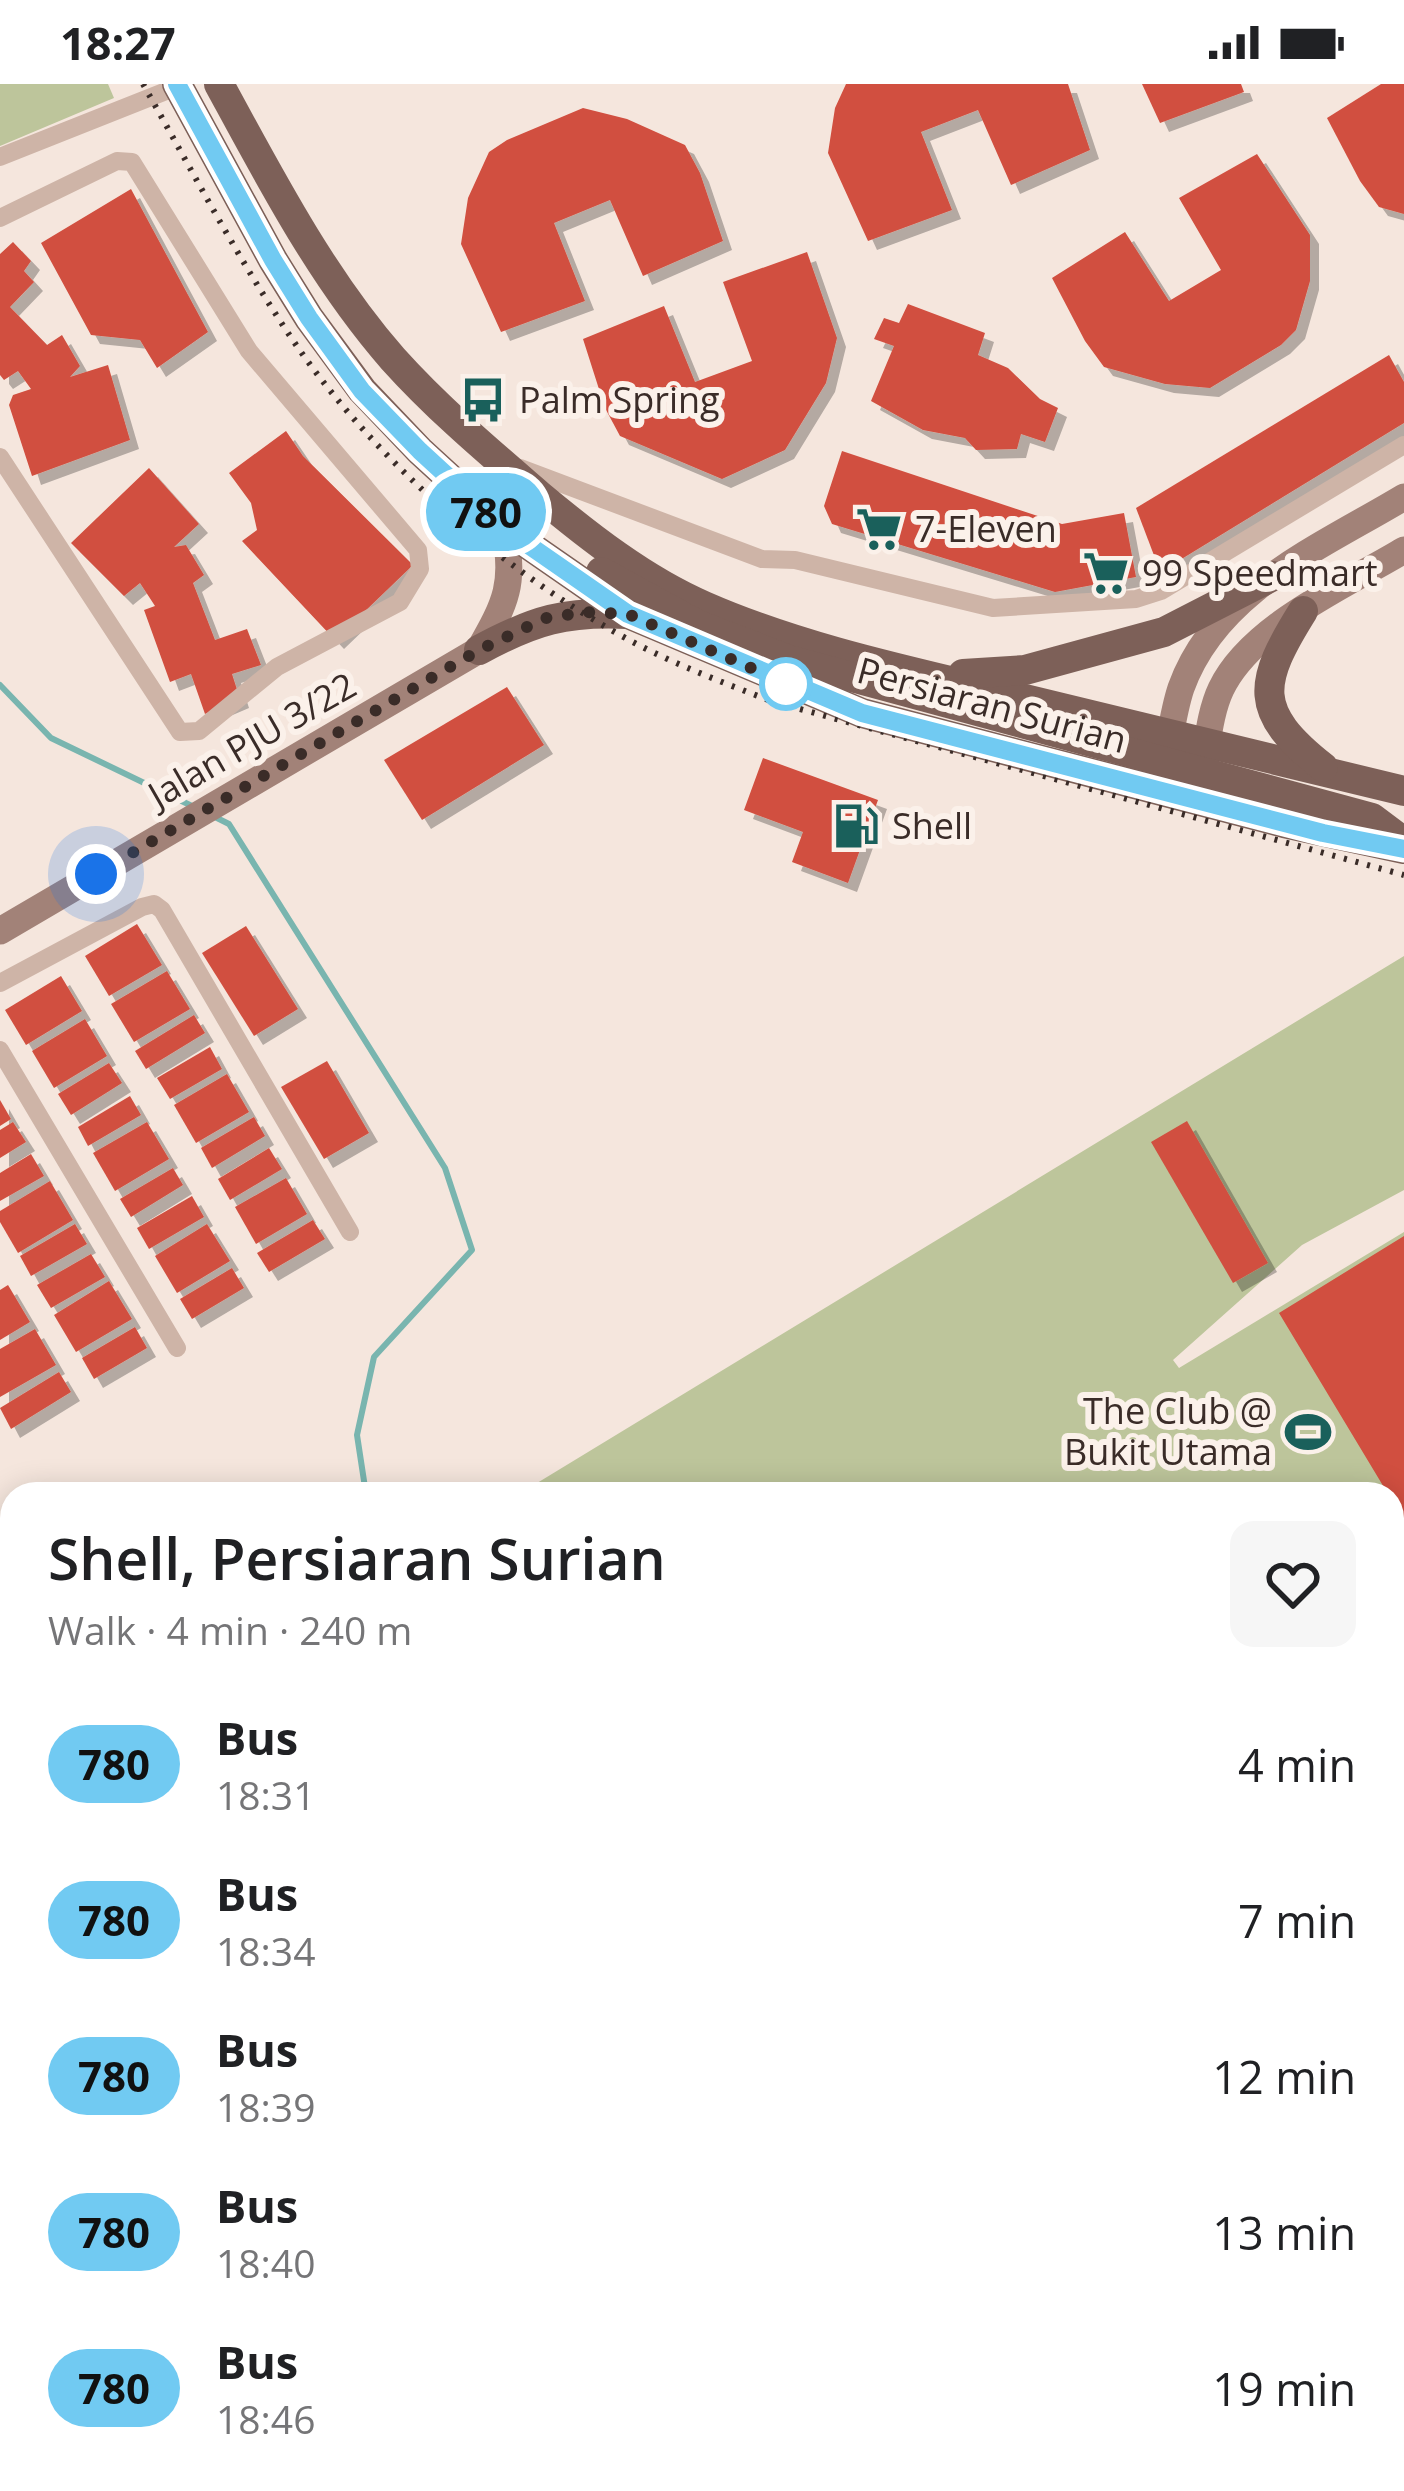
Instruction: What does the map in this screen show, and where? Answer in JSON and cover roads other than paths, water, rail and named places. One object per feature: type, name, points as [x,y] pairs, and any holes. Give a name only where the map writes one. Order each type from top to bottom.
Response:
[{"type":"main road","name":"Persiaran Surian","points":[[181,84],[218,161],[309,318],[362,391],[420,451],[517,537],[628,614],[862,713],[1323,833],[1404,845]]},
{"type":"main road","name":"Persiaran Surian","points":[[219,84],[332,277],[390,356],[442,412],[560,512],[641,572],[748,623],[1168,749]]},
{"type":"main road","points":[[517,537],[578,557],[696,624],[789,660],[1204,758],[1372,818],[1404,845]]},
{"type":"main road","points":[[927,676],[1025,670],[1106,650],[1164,632],[1273,576]]},
{"type":"main road","points":[[1304,611],[1275,656],[1271,710],[1286,738],[1332,774]]},
{"type":"main road","points":[[479,650],[546,618],[586,612],[628,614]]},
{"type":"main road","points":[[1204,758],[1332,774],[1404,791]]},
{"type":"street","points":[[0,157],[181,84]]},
{"type":"street","points":[[0,218],[117,161],[132,161],[249,351],[418,550],[420,569],[400,602],[277,667],[199,731],[180,732],[0,457]]},
{"type":"street","points":[[494,456],[762,559],[795,560],[993,608],[1030,608],[1136,599],[1161,591],[1404,445]]},
{"type":"street","points":[[1168,749],[1181,689],[1199,650],[1222,617],[1273,576],[1404,497]]},
{"type":"street","points":[[479,650],[508,596],[517,537]]},
{"type":"street","points":[[1204,758],[1218,693],[1231,670],[1274,628],[1404,550]]},
{"type":"street","name":"Jalan PJU 3/22","points":[[0,931],[479,650]]},
{"type":"street","points":[[0,983],[154,904],[162,910],[350,1232]]},
{"type":"street","points":[[0,1050],[177,1348]]},
{"type":"waterway","points":[[0,685],[51,738],[192,806]]},
{"type":"waterway","points":[[215,817],[229,824],[445,1168],[472,1250],[374,1357],[357,1435],[364,1482]]},
{"type":"railway","points":[[143,84],[259,287],[333,394],[445,510],[575,608],[657,654],[771,701],[1404,875]]},
{"type":"railway","points":[[529,554],[668,636],[818,696]]},
{"type":"place","name":"Palm Spring","points":[[483,400]]},
{"type":"place","name":"7-Eleven","points":[[879,529]]},
{"type":"place","name":"99 Speedmart","points":[[1106,573]]},
{"type":"place","name":"Shell","points":[[856,826]]},
{"type":"place","name":"The Club @ Bukit Utama","points":[[1308,1432]]}]
